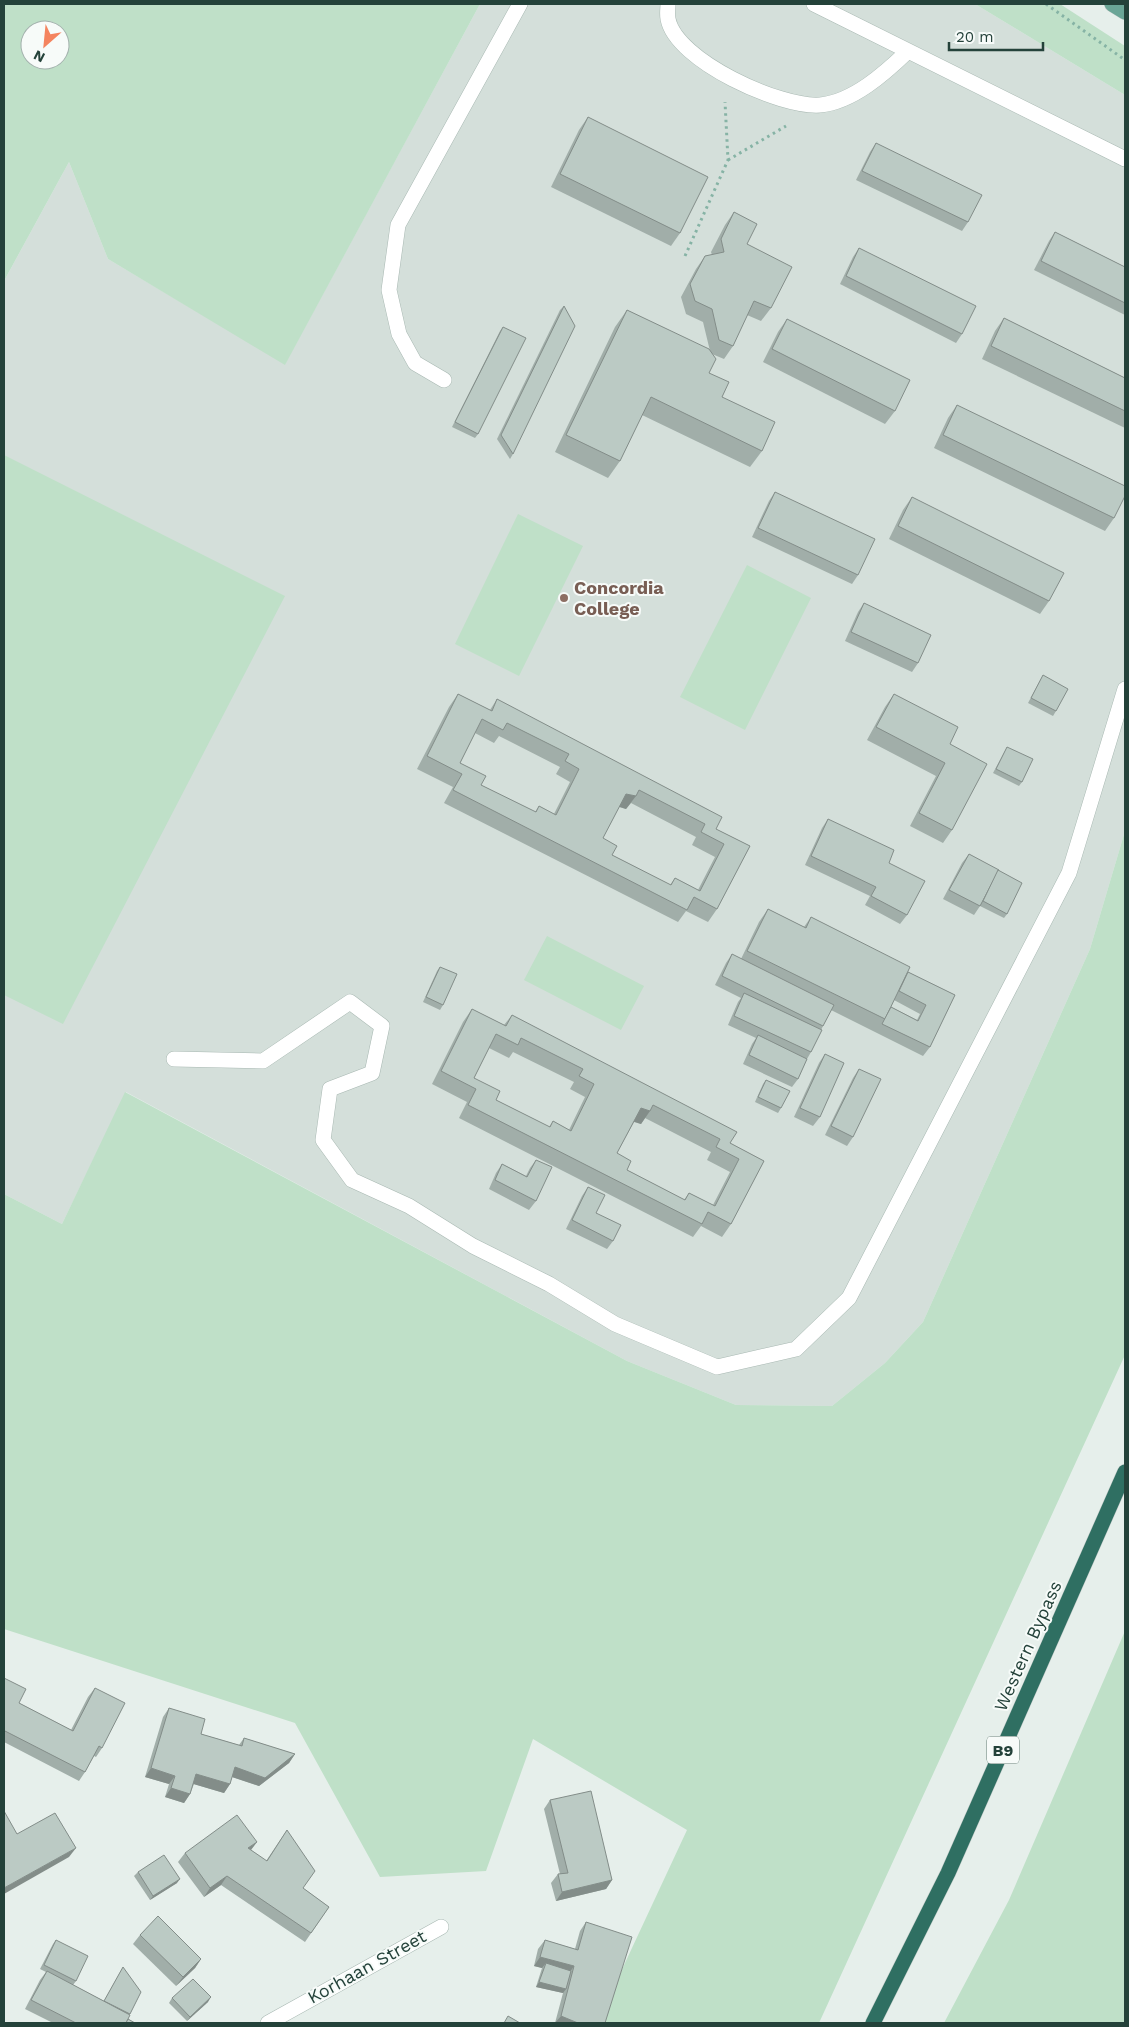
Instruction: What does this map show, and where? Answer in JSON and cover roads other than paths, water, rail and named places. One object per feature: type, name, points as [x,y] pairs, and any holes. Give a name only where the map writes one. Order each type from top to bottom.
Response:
[{"type":"highway","name":"Western Bypass","points":[[873,2023],[948,1873],[1125,1472]]},
{"type":"main road","points":[[1112,4],[1125,12]]},
{"type":"street","points":[[444,380],[415,363],[399,334],[389,290],[398,225],[520,4]]},
{"type":"street","points":[[668,4],[668,20],[683,46],[724,77],[786,101],[821,105],[848,96],[881,77],[907,52]]},
{"type":"street","points":[[814,4],[1125,159]]},
{"type":"street","points":[[174,1059],[263,1061],[350,1002],[382,1026],[372,1073],[330,1089],[322,1140],[352,1180],[408,1206],[474,1246],[549,1284],[615,1324],[717,1367],[796,1350],[849,1298],[1068,872],[1125,689]]},
{"type":"street","name":"Korhaan Street","points":[[268,2023],[441,1927]]},
{"type":"place","name":"Concordia College","points":[[564,598]]}]
